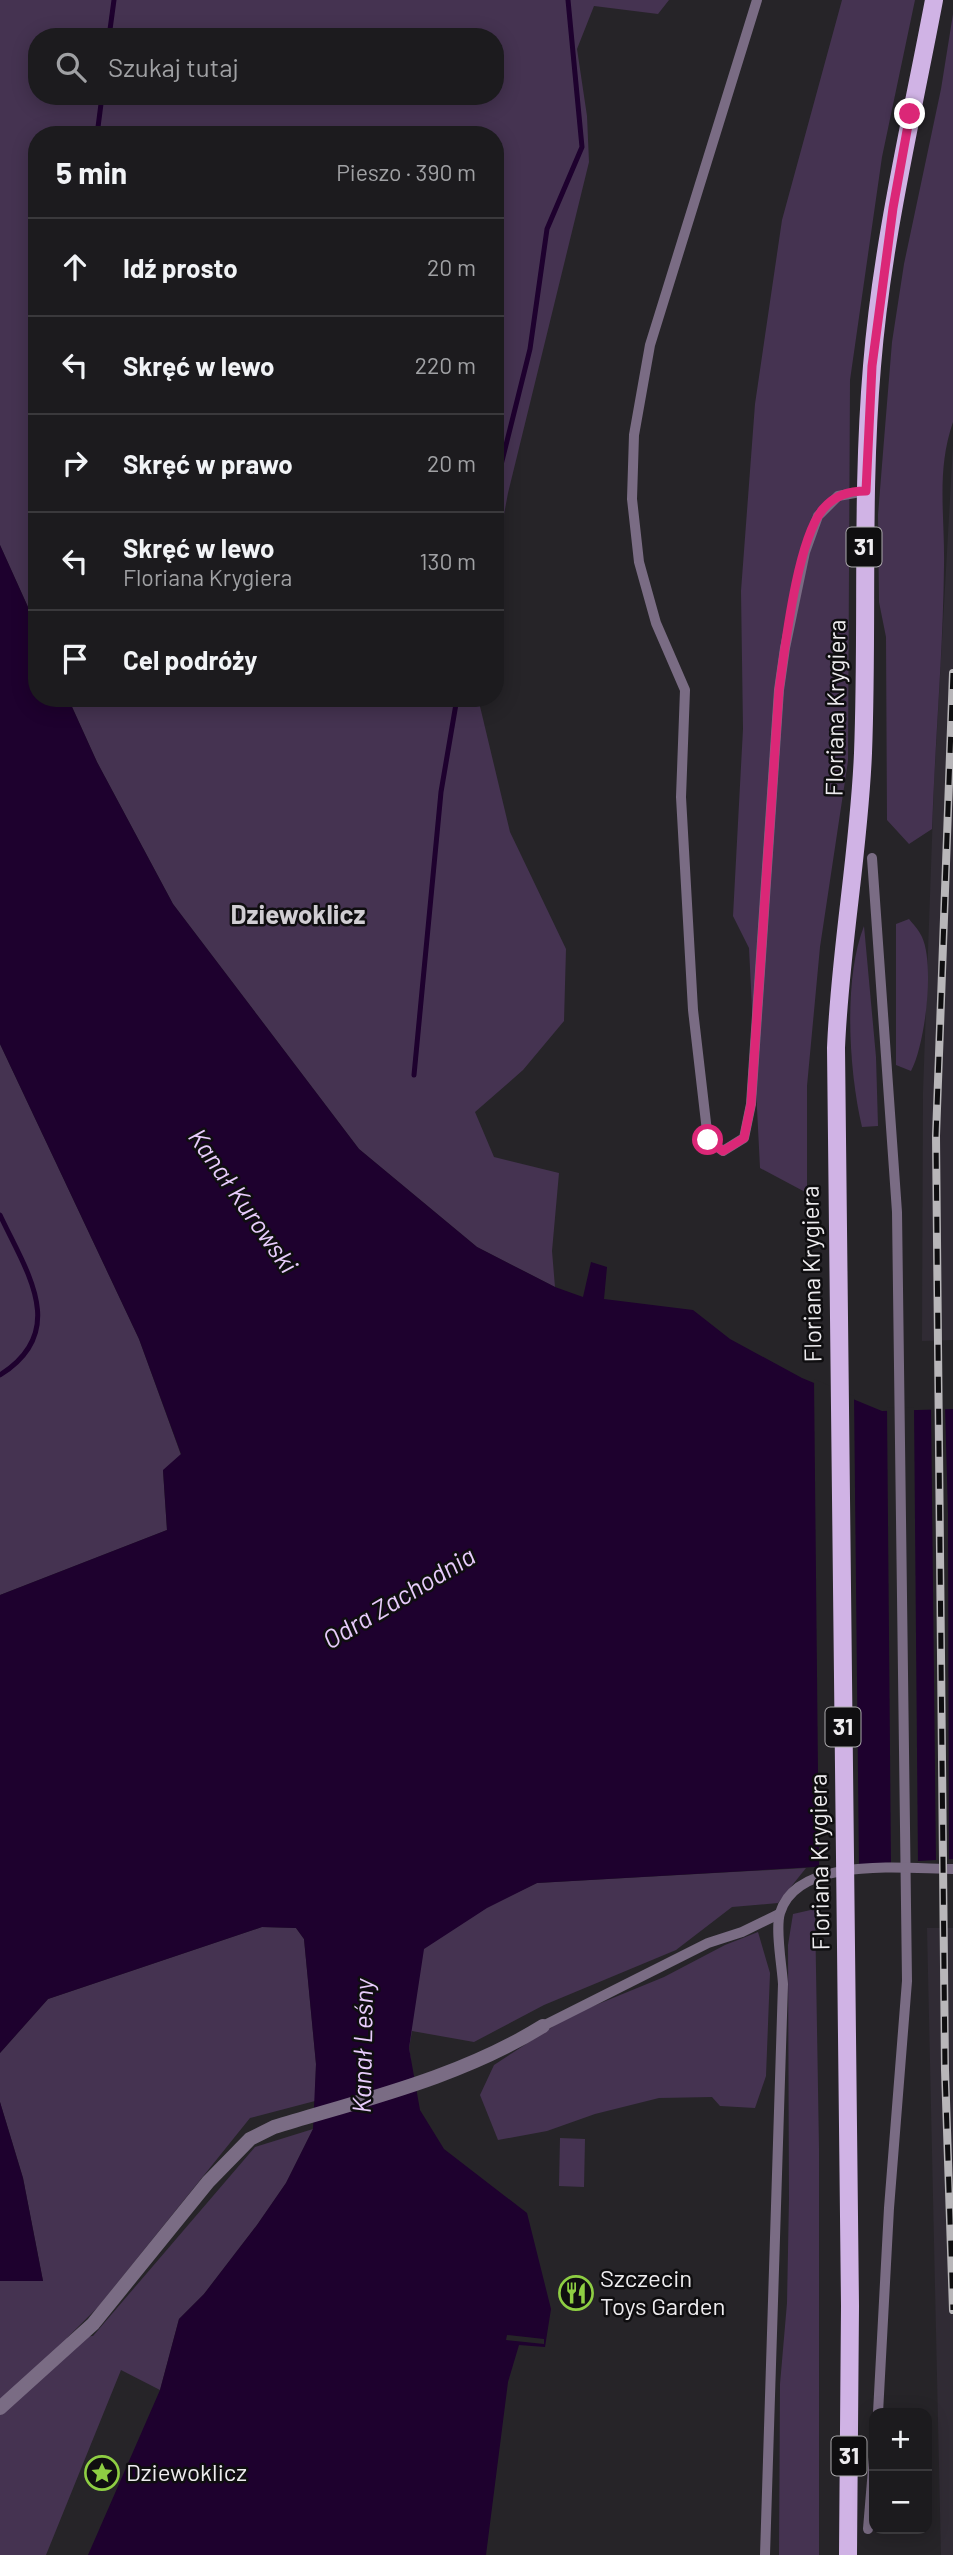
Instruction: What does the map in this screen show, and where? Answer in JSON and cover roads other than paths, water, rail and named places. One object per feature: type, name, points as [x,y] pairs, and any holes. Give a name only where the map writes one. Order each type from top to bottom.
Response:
[{"type":"main road","name":"Floriana Krygiera","points":[[848,2555],[849,2357],[834,1097],[838,988],[863,753],[866,491],[872,366],[898,181],[933,0]]},
{"type":"street","points":[[0,2408],[93,2324],[208,2182],[250,2139],[274,2127],[443,2075],[499,2052],[543,2026]]},
{"type":"lane","points":[[757,0],[650,345],[634,435],[632,499],[639,562],[656,623],[685,690],[681,797],[693,1010],[708,1140],[723,1151],[744,1138],[751,1104],[779,690],[795,598],[818,516],[838,496],[866,491]]},
{"type":"lane","points":[[872,858],[897,1212],[906,1928],[905,2022],[891,2184],[878,2408]]},
{"type":"lane","points":[[765,2555],[783,1984],[779,1914],[789,1895],[801,1885],[830,1871],[953,1869]]},
{"type":"lane","points":[[543,2026],[560,2015],[678,1961],[708,1943],[742,1932],[779,1914]]},
{"type":"lane","points":[[868,2529],[873,2471]]},
{"type":"water","points":[[0,545],[28,607],[28,707],[72,707],[97,762],[173,904],[359,1149],[477,1247],[555,1287],[583,1297],[591,1262],[607,1267],[604,1299],[693,1310],[730,1339],[802,1378],[882,1411],[953,1409],[953,1859],[537,1883],[487,1908],[424,1949],[409,2048],[420,2110],[444,2149],[527,2213],[551,2309],[545,2347],[519,2345],[508,2382],[486,2555],[88,2555],[160,2390],[179,2319],[204,2294],[257,2225],[286,2183],[313,2129],[316,2064],[304,1939],[296,1928],[262,1927],[48,1999],[0,2053],[0,1595],[167,1530],[163,1470],[181,1454],[139,1339],[0,1044]]},
{"type":"water","points":[[0,2102],[23,2178],[43,2281],[0,2281]]},
{"type":"waterway","points":[[110,28],[114,0]]},
{"type":"waterway","points":[[504,453],[530,349],[547,229],[582,147],[568,0]]},
{"type":"waterway","points":[[98,126],[101,105]]},
{"type":"waterway","points":[[414,1075],[441,792],[455,707]]},
{"type":"waterway","points":[[0,1215],[30,1279],[38,1320],[33,1339],[21,1358],[0,1375]]},
{"type":"railway","points":[[953,673],[936,1136],[945,2070],[953,2310]]},
{"type":"place","name":"Szczecin Toys Garden","points":[[576,2293]]},
{"type":"place","name":"Dziewoklicz","points":[[102,2473]]},
{"type":"district","name":"Dziewoklicz","points":[[298,915]]},
{"type":"water label","name":"Kanał Kurowski","points":[[243,1201]]},
{"type":"water label","name":"Odra Zachodnia","points":[[399,1598]]},
{"type":"water label","name":"Kanał Leśny","points":[[363,2046]]}]
